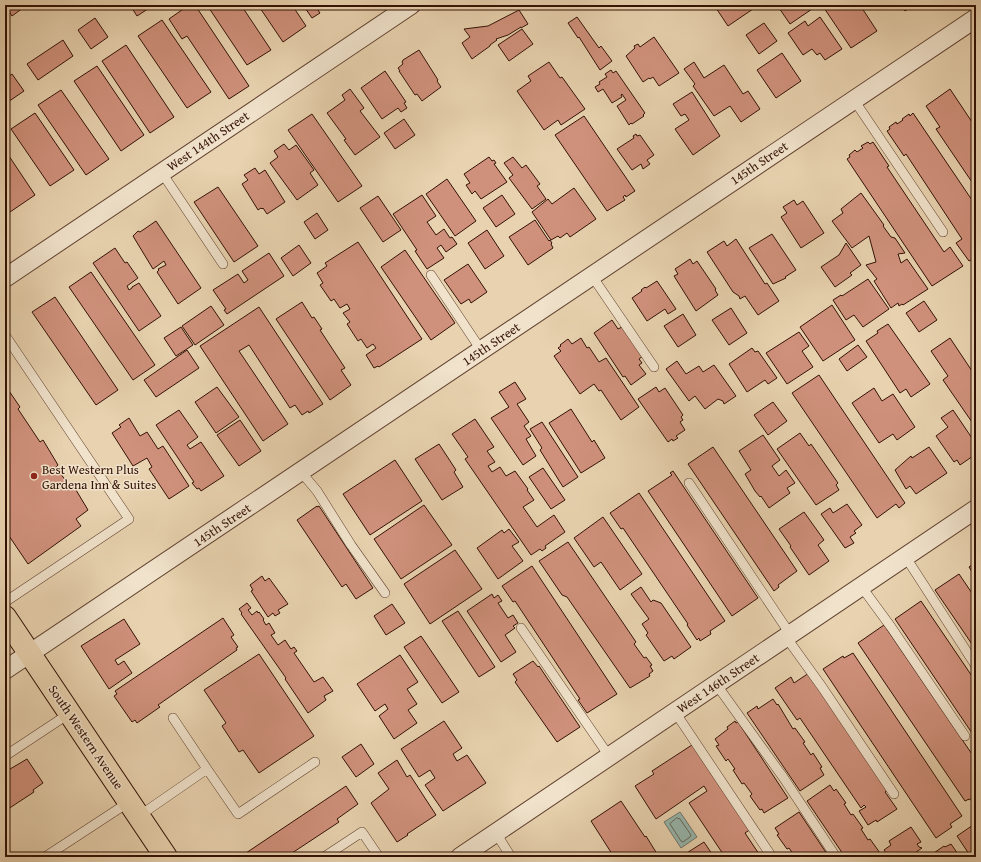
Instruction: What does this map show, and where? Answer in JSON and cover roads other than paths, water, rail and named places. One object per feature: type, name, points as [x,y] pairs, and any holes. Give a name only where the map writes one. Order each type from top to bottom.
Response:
[{"type":"main road","name":"South Western Avenue","points":[[5,617],[166,857]]},
{"type":"street","name":"West 144th Street","points":[[5,278],[411,5]]},
{"type":"street","name":"145th Street","points":[[5,670],[976,18]]},
{"type":"street","name":"West 146th Street","points":[[460,857],[976,509]]},
{"type":"lane","points":[[854,100],[943,232]]},
{"type":"lane","points":[[162,173],[223,264]]},
{"type":"lane","points":[[431,275],[481,350]]},
{"type":"lane","points":[[592,276],[654,367]]},
{"type":"lane","points":[[5,335],[129,519],[5,602]]},
{"type":"lane","points":[[301,472],[317,491],[351,545],[385,593]]},
{"type":"lane","points":[[689,484],[822,688],[894,794]]},
{"type":"lane","points":[[905,556],[976,666]]},
{"type":"lane","points":[[861,586],[891,627],[965,736]]},
{"type":"lane","points":[[521,628],[609,756]]},
{"type":"lane","points":[[716,684],[784,778],[836,857]]},
{"type":"lane","points":[[675,712],[772,857]]},
{"type":"lane","points":[[5,756],[70,713]]},
{"type":"lane","points":[[173,718],[238,814],[315,762]]},
{"type":"lane","points":[[45,857],[208,769]]},
{"type":"lane","points":[[324,857],[362,832],[379,857]]},
{"type":"lane","points":[[496,833],[511,857]]},
{"type":"water","points":[[680,812],[697,837],[681,848],[664,822]]},
{"type":"place","name":"Best Western Plus Gardena Inn & Suites","points":[[34,476]]}]
